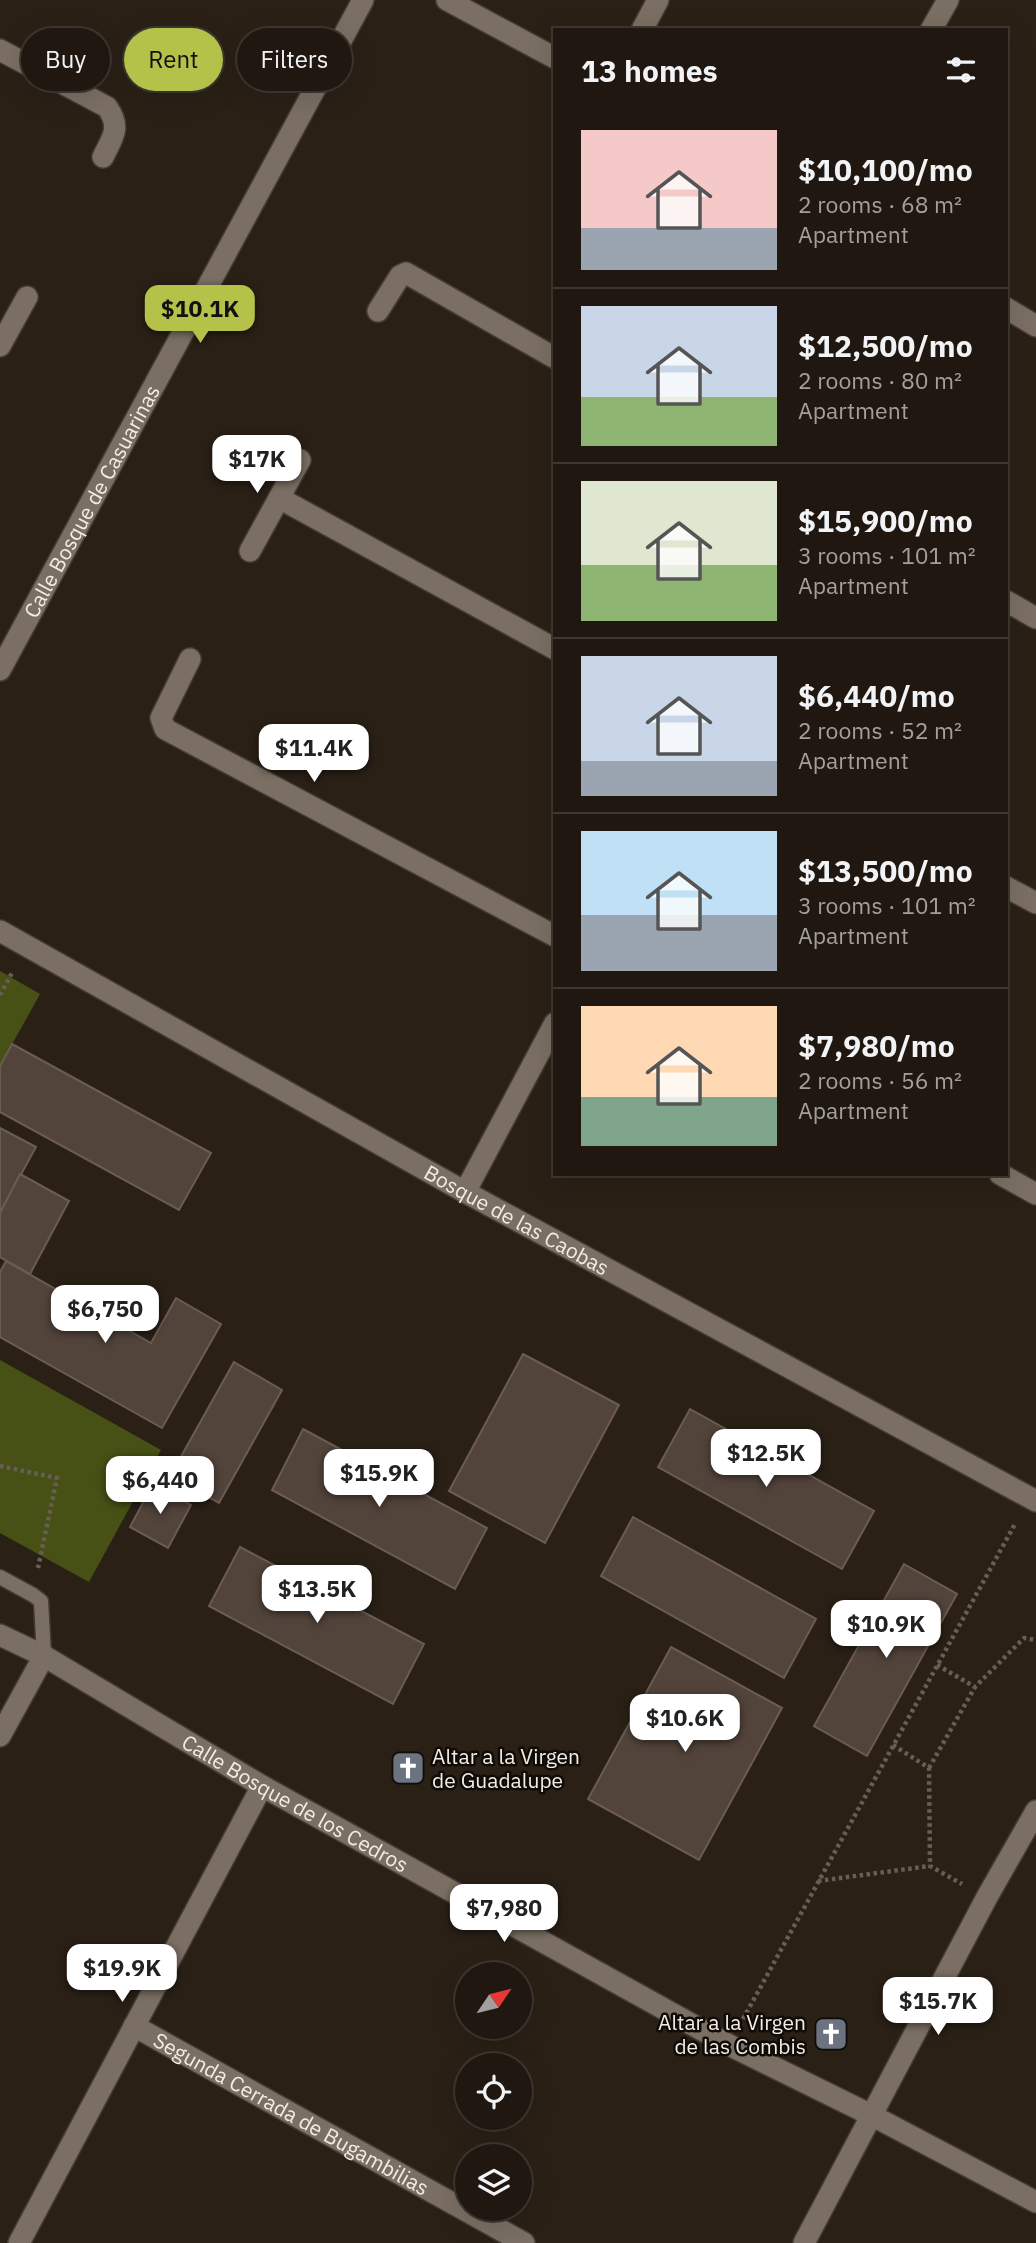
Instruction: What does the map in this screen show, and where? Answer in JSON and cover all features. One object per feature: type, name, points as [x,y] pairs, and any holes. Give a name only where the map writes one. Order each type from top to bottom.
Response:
[{"type":"street","name":"Calle Bosque de Casuarinas","points":[[0,670],[363,0]]},
{"type":"street","points":[[447,0],[553,57]]},
{"type":"street","points":[[643,28],[658,0]]},
{"type":"street","points":[[933,28],[948,0]]},
{"type":"street","points":[[0,50],[107,107],[114,117],[116,130],[103,158]]},
{"type":"street","points":[[378,311],[400,276],[406,273],[553,357]]},
{"type":"street","points":[[0,346],[27,297]]},
{"type":"street","points":[[1008,309],[1036,326]]},
{"type":"street","points":[[250,551],[300,460]]},
{"type":"street","points":[[279,498],[553,648]]},
{"type":"street","points":[[1008,602],[1036,618]]},
{"type":"street","points":[[190,659],[161,718],[165,729],[553,935]]},
{"type":"street","points":[[1008,888],[1036,903]]},
{"type":"street","name":"Bosque de las Caobas","points":[[0,931],[465,1192],[1032,1499]]},
{"type":"street","points":[[465,1192],[553,1027]]},
{"type":"street","points":[[1004,1176],[1036,1194]]},
{"type":"street","name":"Calle Bosque de los Cedros","points":[[0,1634],[44,1656],[262,1786],[729,2045],[873,2116],[1036,2202]]},
{"type":"street","points":[[0,1736],[44,1656]]},
{"type":"street","points":[[19,2243],[262,1786]]},
{"type":"street","points":[[804,2243],[987,1897],[1036,1811]]},
{"type":"street","name":"Segunda Cerrada de Bugambilias","points":[[134,2026],[524,2243]]},
{"type":"lane","points":[[0,1577],[41,1601],[44,1656]]},
{"type":"path","points":[[0,1466],[57,1478],[33,1595]]},
{"type":"path","points":[[729,2045],[937,1665],[1032,1499]]},
{"type":"path","points":[[930,1866],[929,1768],[975,1687],[1024,1639],[1036,1640]]},
{"type":"path","points":[[937,1665],[975,1687]]},
{"type":"path","points":[[893,1745],[929,1768]]},
{"type":"path","points":[[818,1881],[930,1866],[987,1897]]},
{"type":"green space","points":[[0,971],[40,994],[0,1066]]},
{"type":"green space","points":[[0,1360],[161,1450],[89,1582],[0,1533]]},
{"type":"building","points":[[12,1044],[211,1153],[179,1210],[0,1112],[0,1066]]},
{"type":"building","points":[[0,1128],[36,1147],[0,1213]]},
{"type":"building","points":[[20,1174],[69,1201],[30,1274],[0,1257],[0,1213]]},
{"type":"building","points":[[6,1261],[151,1343],[176,1298],[221,1324],[162,1428],[0,1337],[0,1272]]},
{"type":"building","points":[[523,1354],[619,1405],[545,1543],[449,1491]]},
{"type":"building","points":[[234,1362],[282,1390],[219,1503],[170,1476]]},
{"type":"building","points":[[690,1409],[874,1511],[842,1569],[658,1467]]},
{"type":"building","points":[[303,1429],[487,1528],[455,1589],[272,1490]]},
{"type":"building","points":[[153,1484],[191,1505],[168,1548],[130,1527]]},
{"type":"building","points":[[633,1517],[816,1619],[784,1678],[601,1576]]},
{"type":"building","points":[[240,1547],[424,1644],[393,1704],[209,1606]]},
{"type":"building","points":[[904,1564],[957,1594],[867,1756],[814,1726]]},
{"type":"building","points":[[671,1647],[782,1708],[699,1860],[588,1799]]},
{"type":"place","name":"Altar a la Virgen de Guadalupe","points":[[408,1768]]},
{"type":"place","name":"Altar a la Virgen de las Combis","points":[[831,2034]]}]
